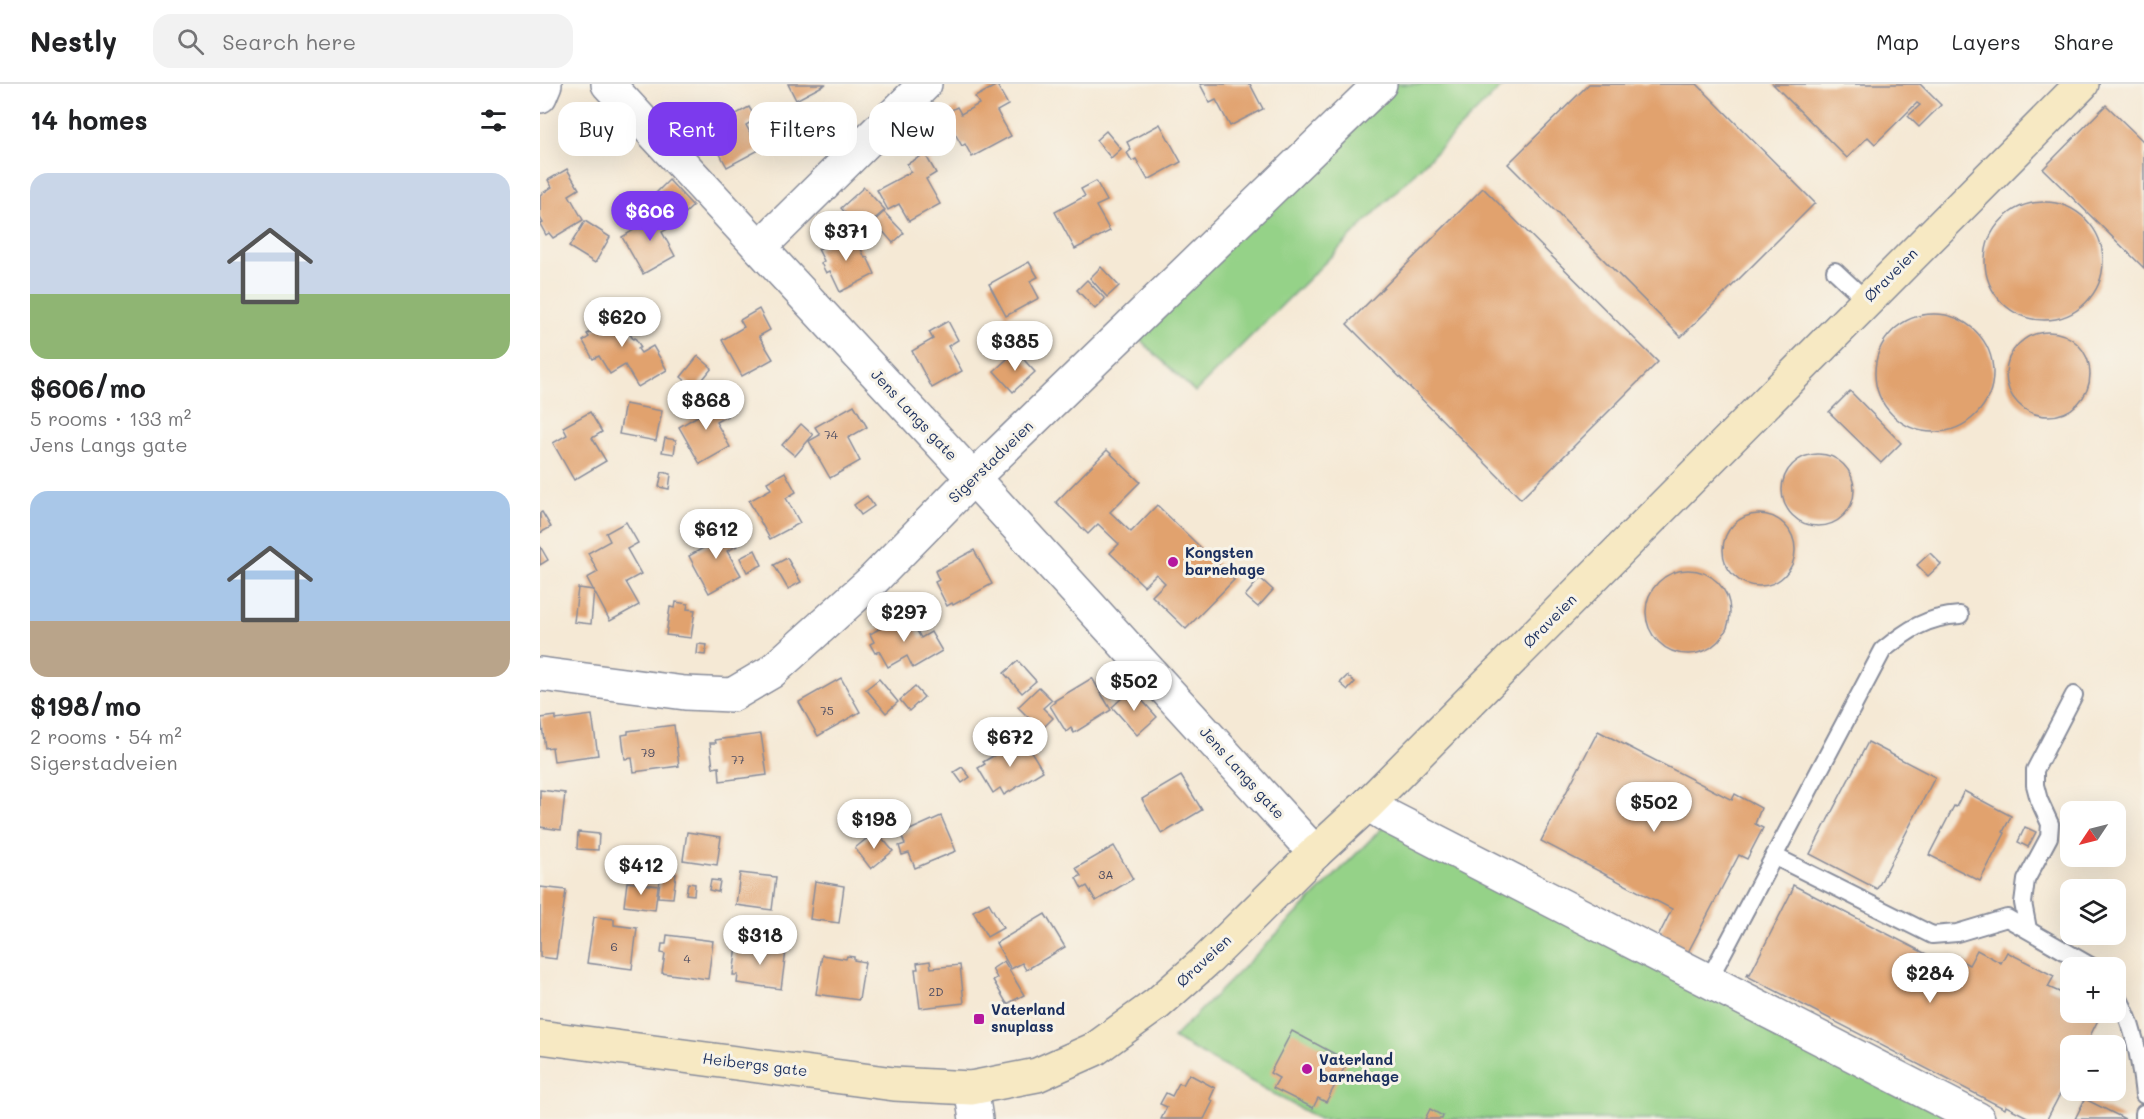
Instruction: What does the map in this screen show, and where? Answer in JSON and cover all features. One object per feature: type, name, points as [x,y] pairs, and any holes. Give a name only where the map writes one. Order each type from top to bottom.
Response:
[{"type":"street","points":[[540,96],[545,84]]},
{"type":"street","name":"Jens Langs gate","points":[[608,84],[973,478],[1315,853]]},
{"type":"street","points":[[759,247],[925,84]]},
{"type":"street","name":"Sigerstadveien","points":[[540,674],[685,693],[732,694],[771,672],[873,579],[973,478],[1380,84]]},
{"type":"street","name":"Øraveien","points":[[974,1103],[1095,1049],[1157,1004],[1208,959],[1368,804],[2082,84]]},
{"type":"street","points":[[1368,804],[1389,817],[1708,981],[1958,1115]]},
{"type":"street","name":"Heibergs gate","points":[[540,1037],[894,1084],[974,1103]]},
{"type":"lane","points":[[1835,271],[1866,300]]},
{"type":"lane","points":[[1708,981],[1882,650],[1904,633],[1928,620],[1960,615]]},
{"type":"lane","points":[[2028,929],[2023,903],[2026,880],[2049,837],[2050,824],[2039,800],[2035,785],[2035,770],[2074,695]]},
{"type":"lane","points":[[1774,856],[1932,935],[1957,933],[2007,918],[2075,957]]},
{"type":"lane","points":[[2126,1015],[2131,1025],[2141,1065],[2144,1095]]},
{"type":"lane","points":[[2144,1113],[2144,1119]]},
{"type":"green space","points":[[1393,84],[1504,84],[1195,392],[1135,335]]},
{"type":"green space","points":[[1392,818],[1955,1119],[1319,1119],[1173,1038]]},
{"type":"building","points":[[788,84],[826,84],[796,100]]},
{"type":"building","points":[[1200,84],[1250,84],[1263,109],[1230,126],[1216,100],[1210,103]]},
{"type":"building","points":[[1589,84],[1697,84],[1815,203],[1681,337],[1508,164]]},
{"type":"building","points":[[1773,84],[1920,84],[1941,105],[1919,127],[1908,116],[1920,105],[1917,103],[1875,144],[1868,137],[1847,158]]},
{"type":"building","points":[[997,85],[1008,105],[997,111],[1011,136],[972,157],[965,144],[962,146],[956,135],[956,108],[961,114],[979,104],[975,97]]},
{"type":"building","points":[[2106,105],[2144,142],[2144,268],[2043,169]]},
{"type":"building","points":[[749,107],[749,123],[746,125],[749,131],[749,155],[727,167],[721,156],[737,156],[737,114]]},
{"type":"building","points":[[1160,124],[1181,162],[1148,180],[1136,159],[1132,161],[1127,153],[1131,150],[1127,142]]},
{"type":"building","points":[[1106,131],[1121,149],[1111,158],[1096,140]]},
{"type":"building","points":[[921,156],[926,156],[936,173],[926,179],[940,204],[909,221],[899,204],[888,210],[877,190],[911,172],[907,164]]},
{"type":"building","points":[[567,169],[579,189],[569,195],[583,220],[553,238],[549,233],[546,235],[540,224],[543,223],[540,218],[540,195],[552,187],[548,180]]},
{"type":"building","points":[[669,180],[693,206],[675,223],[652,197]]},
{"type":"building","points":[[1096,181],[1107,201],[1096,206],[1110,231],[1075,249],[1055,212],[1085,196],[1081,189]]},
{"type":"building","points":[[864,187],[885,210],[861,231],[841,208]]},
{"type":"building","points":[[1483,188],[1658,362],[1521,499],[1347,324]]},
{"type":"building","points":[[2044,202],[2066,207],[2086,219],[2098,239],[2103,261],[2098,283],[2086,303],[2066,315],[2044,320],[2022,315],[2002,303],[1990,283],[1985,261],[1990,239],[2002,219],[2022,207]]},
{"type":"building","points":[[659,206],[671,227],[662,232],[675,256],[643,274],[622,237],[649,221],[645,213]]},
{"type":"building","points":[[884,212],[904,233],[893,243],[874,221]]},
{"type":"building","points":[[585,221],[610,237],[595,263],[569,247]]},
{"type":"building","points":[[853,231],[875,274],[840,292],[830,271],[826,273],[821,263],[824,261],[818,249]]},
{"type":"building","points":[[1029,262],[1038,277],[1030,281],[1039,298],[1006,316],[989,284]]},
{"type":"building","points":[[1101,267],[1119,286],[1107,297],[1090,278]]},
{"type":"building","points":[[1087,280],[1105,299],[1095,309],[1077,290]]},
{"type":"building","points":[[616,302],[625,317],[621,319],[633,339],[635,338],[641,347],[638,349],[641,353],[653,346],[667,370],[638,387],[625,365],[610,374],[599,356],[593,359],[583,341],[589,337],[587,334],[600,327],[593,315]]},
{"type":"building","points":[[759,309],[770,330],[759,336],[773,359],[742,376],[722,340],[744,327],[740,320]]},
{"type":"building","points":[[1934,314],[1956,319],[1976,331],[1988,351],[1993,373],[1988,395],[1976,415],[1956,427],[1934,432],[1912,427],[1892,415],[1880,395],[1875,373],[1880,351],[1892,331],[1912,319]]},
{"type":"building","points":[[948,321],[958,340],[948,346],[962,371],[932,388],[912,351],[933,339],[929,332]]},
{"type":"building","points":[[2048,332],[2064,335],[2078,344],[2087,358],[2090,374],[2087,390],[2078,404],[2064,413],[2048,416],[2032,413],[2018,404],[2009,390],[2006,374],[2009,358],[2018,344],[2032,335]]},
{"type":"building","points":[[1016,351],[1035,372],[1013,392],[994,371]]},
{"type":"building","points":[[698,356],[712,368],[695,389],[681,377]]},
{"type":"building","points":[[1850,391],[1901,443],[1881,463],[1829,412]]},
{"type":"building","points":[[715,396],[727,416],[716,422],[730,447],[700,464],[679,427],[701,414],[696,406]]},
{"type":"building","points":[[625,404],[662,411],[656,441],[619,434]]},
{"type":"building","points":[[854,405],[867,427],[848,438],[860,461],[830,478],[809,441],[820,435],[815,427]]},
{"type":"building","points":[[590,412],[602,432],[592,438],[606,461],[574,480],[553,443],[567,435],[563,427]]},
{"type":"building","points":[[801,424],[813,435],[795,456],[782,445]]},
{"type":"building","points":[[665,438],[676,440],[674,454],[662,452]]},
{"type":"building","points":[[1107,450],[1140,482],[1110,512],[1131,532],[1157,505],[1234,580],[1186,629],[1152,596],[1165,583],[1156,574],[1144,586],[1110,553],[1119,544],[1098,524],[1088,534],[1056,502]]},
{"type":"building","points":[[1825,454],[1844,464],[1852,476],[1854,490],[1852,504],[1844,516],[1832,524],[1811,526],[1792,516],[1784,504],[1782,483],[1792,464],[1804,456]]},
{"type":"building","points":[[662,472],[671,474],[669,489],[659,487]]},
{"type":"building","points":[[785,472],[796,492],[786,498],[800,523],[770,539],[749,501],[771,489],[767,482]]},
{"type":"building","points":[[867,496],[874,506],[861,515],[854,505]]},
{"type":"building","points":[[542,512],[551,527],[540,533],[540,513]]},
{"type":"building","points":[[1766,514],[1785,524],[1793,536],[1795,550],[1793,564],[1785,576],[1773,584],[1752,586],[1733,576],[1725,564],[1723,543],[1733,524],[1745,516]]},
{"type":"building","points":[[626,522],[638,543],[627,549],[641,574],[626,582],[639,605],[610,621],[587,578],[598,572],[588,553],[610,541],[606,533]]},
{"type":"building","points":[[726,525],[737,546],[727,551],[741,575],[709,593],[689,556],[712,543],[707,535]]},
{"type":"building","points":[[540,546],[548,560],[540,565]]},
{"type":"building","points":[[755,550],[762,565],[747,572],[740,558]]},
{"type":"building","points":[[974,550],[992,584],[947,606],[935,582],[939,580],[935,571]]},
{"type":"building","points":[[1930,553],[1941,564],[1928,576],[1917,565]]},
{"type":"building","points":[[787,558],[801,582],[788,589],[774,565]]},
{"type":"building","points":[[1688,570],[1704,573],[1718,582],[1727,596],[1730,612],[1727,628],[1718,642],[1704,651],[1688,654],[1672,651],[1658,642],[1649,628],[1646,612],[1649,596],[1658,582],[1672,573]]},
{"type":"building","points":[[1260,578],[1273,590],[1258,607],[1245,596]]},
{"type":"building","points":[[578,588],[594,590],[591,624],[574,622]]},
{"type":"building","points":[[676,602],[688,604],[687,609],[695,610],[691,638],[666,635],[670,607],[675,608]]},
{"type":"building","points":[[907,613],[921,638],[931,632],[942,651],[913,668],[907,656],[888,667],[879,651],[875,653],[870,644],[874,642],[870,634]]},
{"type":"building","points":[[698,644],[707,645],[705,655],[697,654]]},
{"type":"building","points":[[1018,661],[1036,681],[1022,693],[1004,673]]},
{"type":"building","points":[[1347,676],[1355,682],[1348,690],[1340,683]]},
{"type":"building","points":[[841,678],[860,712],[818,736],[799,702]]},
{"type":"building","points":[[1092,678],[1111,710],[1074,733],[1071,728],[1066,732],[1050,706],[1054,701]]},
{"type":"building","points":[[879,679],[898,702],[886,713],[866,689]]},
{"type":"building","points":[[915,687],[924,697],[909,711],[900,700]]},
{"type":"building","points":[[1039,687],[1052,700],[1043,708],[1053,718],[1041,730],[1018,707]]},
{"type":"building","points":[[1132,689],[1157,717],[1137,735],[1112,707]]},
{"type":"building","points":[[592,715],[598,755],[554,761],[552,747],[545,748],[541,718],[556,716],[556,720]]},
{"type":"building","points":[[674,725],[679,766],[634,772],[632,758],[625,759],[622,735],[628,734],[628,731]]},
{"type":"building","points":[[1598,731],[1732,800],[1735,794],[1761,808],[1755,824],[1763,828],[1747,859],[1739,855],[1685,958],[1655,943],[1672,909],[1541,841]]},
{"type":"building","points":[[761,734],[767,775],[720,781],[719,767],[713,768],[710,743],[716,743],[715,740]]},
{"type":"building","points":[[1023,738],[1043,771],[1004,795],[1000,788],[993,793],[978,768],[985,764],[983,762]]},
{"type":"building","points":[[1868,742],[1935,777],[1877,889],[1810,854]]},
{"type":"building","points":[[962,767],[970,777],[962,783],[954,772]]},
{"type":"building","points":[[1181,776],[1202,810],[1162,834],[1142,799]]},
{"type":"building","points":[[540,790],[565,793],[561,830],[540,827]]},
{"type":"building","points":[[1964,791],[2011,816],[2003,832],[2005,833],[1980,881],[1929,855]]},
{"type":"building","points":[[941,816],[956,851],[915,868],[909,853],[902,855],[899,846],[905,844],[901,834]]},
{"type":"building","points":[[2025,827],[2036,832],[2028,847],[2018,842]]},
{"type":"building","points":[[876,831],[893,851],[871,869],[855,848]]},
{"type":"building","points":[[578,832],[599,834],[598,850],[577,849]]},
{"type":"building","points":[[687,832],[721,837],[717,865],[683,860]]},
{"type":"building","points":[[1114,846],[1133,879],[1096,901],[1087,886],[1082,889],[1076,878],[1081,876],[1076,868]]},
{"type":"building","points":[[661,872],[676,874],[673,898],[658,897]]},
{"type":"building","points":[[740,873],[776,877],[772,910],[736,905]]},
{"type":"building","points":[[711,880],[720,881],[718,892],[709,890]]},
{"type":"building","points":[[815,881],[844,886],[839,923],[810,919]]},
{"type":"building","points":[[627,882],[658,886],[655,910],[624,906]]},
{"type":"building","points":[[688,883],[695,884],[694,895],[686,894]]},
{"type":"building","points":[[1793,885],[1953,968],[1958,959],[1969,965],[1977,950],[2001,963],[2007,952],[2054,976],[2048,987],[2060,992],[2060,1023],[2096,1023],[2090,1035],[2060,1035],[2060,1094],[2047,1119],[2031,1119],[2006,1106],[2005,1109],[1747,976]]},
{"type":"building","points":[[540,887],[566,890],[556,959],[540,957]]},
{"type":"building","points":[[989,903],[1003,928],[987,937],[973,911]]},
{"type":"building","points":[[1045,914],[1065,947],[1026,970],[1022,963],[1011,969],[996,943]]},
{"type":"building","points":[[594,917],[614,919],[614,925],[637,928],[632,969],[587,963]]},
{"type":"building","points":[[667,935],[713,941],[708,979],[662,973],[665,954],[661,953],[662,944],[666,944]]},
{"type":"building","points":[[737,946],[786,951],[781,989],[737,983],[738,975],[733,975]]},
{"type":"building","points":[[822,955],[846,959],[847,956],[854,957],[854,960],[865,962],[859,1000],[816,994]]},
{"type":"building","points":[[930,961],[931,968],[960,965],[964,1003],[920,1008],[915,969],[918,969],[917,963]]},
{"type":"building","points":[[1004,961],[1024,995],[1007,1004],[993,980],[997,978],[992,969]]},
{"type":"building","points":[[1292,1031],[1348,1061],[1326,1102],[1318,1098],[1313,1108],[1273,1088],[1279,1078],[1270,1073]]},
{"type":"building","points":[[1189,1074],[1215,1088],[1210,1099],[1213,1101],[1204,1119],[1161,1119],[1167,1107],[1160,1104],[1166,1093],[1172,1096],[1179,1083],[1183,1085]]},
{"type":"building","points":[[2084,1101],[2089,1101],[2125,1119],[2075,1119]]},
{"type":"building","points":[[1430,1109],[1443,1116],[1442,1119],[1425,1119]]},
{"type":"place","name":"Kongsten barnehage","points":[[1173,562]]},
{"type":"place","name":"Vaterland snuplass","points":[[979,1019]]},
{"type":"place","name":"Vaterland barnehage","points":[[1307,1069]]}]
